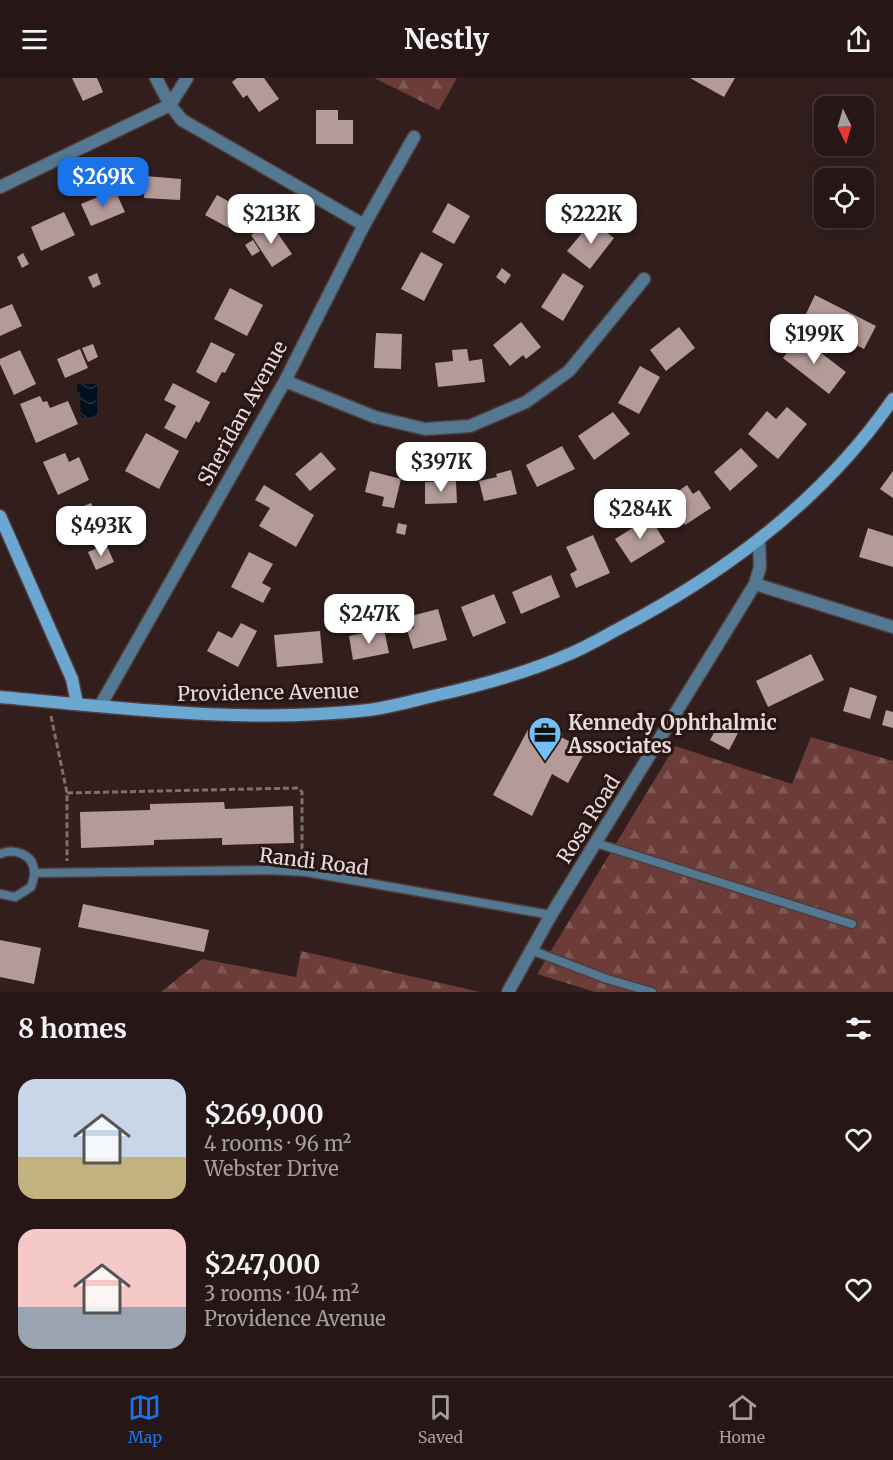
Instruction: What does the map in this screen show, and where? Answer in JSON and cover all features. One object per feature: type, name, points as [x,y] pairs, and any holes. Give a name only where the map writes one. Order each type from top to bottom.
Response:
[{"type":"street","points":[[156,78],[170,105],[182,120],[364,225]]},
{"type":"street","points":[[0,187],[170,105],[187,78]]},
{"type":"street","name":"Sheridan Avenue","points":[[100,706],[285,381],[364,225],[414,137]]},
{"type":"street","points":[[285,381],[375,417],[425,429],[470,426],[526,402],[569,371],[644,279]]},
{"type":"street","name":"Providence Avenue","points":[[0,697],[165,712],[271,715],[371,710],[505,678],[567,655],[671,601],[717,572],[806,500],[840,466],[891,405]]},
{"type":"street","points":[[0,516],[72,679],[77,703]]},
{"type":"street","name":"Rosa Road","points":[[508,992],[551,915],[755,584],[760,567],[759,540]]},
{"type":"street","points":[[755,584],[893,627]]},
{"type":"lane","points":[[596,843],[852,924]]},
{"type":"lane","points":[[0,854],[8,851],[21,852],[32,862],[35,873],[31,887],[15,897],[0,894]]},
{"type":"lane","name":"Randi Road","points":[[35,873],[269,870],[302,872],[551,915]]},
{"type":"lane","points":[[531,950],[607,979],[652,992]]},
{"type":"path","points":[[48,701],[67,793],[66,872]]},
{"type":"path","points":[[67,793],[298,788],[302,792],[302,872]]},
{"type":"green space","points":[[374,78],[457,78],[439,110]]},
{"type":"green space","points":[[811,737],[893,761],[893,992],[595,992],[537,974],[675,746],[792,784]]},
{"type":"green space","points":[[301,951],[480,992],[161,992],[202,959],[296,977]]},
{"type":"water","points":[[77,384],[97,384],[97,417],[81,417],[80,392],[77,391]]},
{"type":"building","points":[[72,78],[97,78],[103,92],[83,101]]},
{"type":"building","points":[[237,78],[264,78],[279,99],[259,112],[247,95],[243,98],[232,82]]},
{"type":"building","points":[[690,78],[735,78],[724,97]]},
{"type":"building","points":[[316,110],[338,110],[338,120],[353,120],[353,144],[316,144]]},
{"type":"building","points":[[145,176],[181,179],[180,200],[144,198]]},
{"type":"building","points":[[115,190],[125,212],[91,226],[81,204]]},
{"type":"building","points":[[217,195],[250,213],[238,233],[205,215]]},
{"type":"building","points":[[448,203],[470,216],[454,244],[432,232]]},
{"type":"building","points":[[64,212],[75,235],[41,251],[31,227]]},
{"type":"building","points":[[592,221],[614,238],[590,269],[567,251]]},
{"type":"building","points":[[270,222],[292,254],[272,267],[251,235]]},
{"type":"building","points":[[253,240],[260,251],[252,256],[245,245]]},
{"type":"building","points":[[421,252],[443,264],[424,301],[401,289]]},
{"type":"building","points":[[23,253],[29,264],[22,268],[17,257]]},
{"type":"building","points":[[502,268],[511,275],[505,284],[496,277]]},
{"type":"building","points":[[97,273],[101,284],[93,288],[88,277]]},
{"type":"building","points":[[563,273],[584,286],[563,321],[541,307]]},
{"type":"building","points":[[230,288],[263,305],[247,336],[214,319]]},
{"type":"building","points":[[815,295],[876,326],[864,349],[804,318]]},
{"type":"building","points":[[12,304],[22,326],[0,336],[0,309]]},
{"type":"building","points":[[521,322],[541,347],[526,359],[523,355],[510,366],[493,345]]},
{"type":"building","points":[[679,327],[695,348],[666,371],[650,350]]},
{"type":"building","points":[[376,333],[402,334],[401,369],[374,368]]},
{"type":"building","points":[[799,336],[846,372],[829,394],[783,358]]},
{"type":"building","points":[[211,342],[235,354],[225,373],[222,372],[216,383],[196,372]]},
{"type":"building","points":[[93,344],[98,357],[88,362],[82,348]]},
{"type":"building","points":[[80,349],[88,368],[65,378],[57,359]]},
{"type":"building","points":[[467,349],[469,361],[482,359],[485,382],[438,387],[435,363],[453,361],[452,350]]},
{"type":"building","points":[[20,350],[36,384],[14,395],[0,364],[0,359]]},
{"type":"building","points":[[640,366],[660,377],[639,414],[618,403]]},
{"type":"building","points":[[173,383],[210,402],[199,423],[196,421],[186,439],[164,428],[176,406],[164,400]]},
{"type":"building","points":[[40,396],[43,402],[47,401],[50,408],[68,401],[78,424],[36,443],[20,404]]},
{"type":"building","points":[[787,407],[807,424],[778,459],[748,434],[767,411],[776,419]]},
{"type":"building","points":[[613,412],[630,434],[594,460],[578,436]]},
{"type":"building","points":[[146,433],[179,451],[159,489],[125,471]]},
{"type":"building","points":[[562,446],[575,469],[537,487],[526,465]]},
{"type":"building","points":[[741,448],[758,466],[730,491],[714,472]]},
{"type":"building","points":[[321,452],[336,469],[310,491],[295,474]]},
{"type":"building","points":[[65,453],[69,462],[79,457],[89,480],[58,495],[43,462]]},
{"type":"building","points":[[511,470],[517,494],[484,501],[479,481],[497,477],[496,474]]},
{"type":"building","points":[[370,471],[401,479],[394,508],[382,506],[384,497],[365,492]]},
{"type":"building","points":[[893,471],[893,498],[880,489]]},
{"type":"building","points":[[456,481],[457,503],[425,504],[425,482]]},
{"type":"building","points":[[264,485],[314,515],[296,547],[259,526],[270,508],[255,500]]},
{"type":"building","points":[[687,485],[693,494],[699,490],[711,508],[685,525],[667,499]]},
{"type":"building","points":[[91,503],[105,536],[83,545],[69,512]]},
{"type":"building","points":[[650,517],[665,542],[631,563],[615,539]]},
{"type":"building","points":[[398,523],[407,525],[405,535],[396,533]]},
{"type":"building","points":[[868,528],[893,536],[893,567],[859,557]]},
{"type":"building","points":[[593,535],[610,573],[576,588],[570,574],[577,570],[566,547]]},
{"type":"building","points":[[106,544],[114,562],[96,570],[88,552]]},
{"type":"building","points":[[249,552],[273,564],[262,583],[271,588],[263,603],[231,587]]},
{"type":"building","points":[[551,575],[560,597],[521,614],[512,592]]},
{"type":"building","points":[[494,594],[506,623],[473,637],[461,607]]},
{"type":"building","points":[[438,609],[447,640],[413,649],[407,630],[414,628],[411,616]]},
{"type":"building","points":[[241,623],[257,631],[238,667],[207,651],[218,631],[232,638]]},
{"type":"building","points":[[384,629],[389,653],[353,660],[349,636]]},
{"type":"building","points":[[320,631],[323,663],[277,667],[274,635]]},
{"type":"building","points":[[811,654],[824,680],[768,707],[756,681]]},
{"type":"building","points":[[850,687],[877,696],[870,719],[843,711]]},
{"type":"building","points":[[886,710],[893,712],[893,728],[882,725]]},
{"type":"building","name":"Kennedy Ophthalmic Associates","points":[[532,722],[545,729],[546,725],[563,734],[561,737],[586,750],[568,783],[552,774],[532,816],[493,795]]},
{"type":"building","points":[[720,722],[739,731],[729,750],[710,740]]},
{"type":"building","points":[[224,802],[225,809],[293,806],[294,843],[222,845],[222,838],[154,840],[154,845],[81,848],[80,812],[150,810],[150,804]]},
{"type":"building","points":[[83,904],[209,930],[204,952],[78,927]]},
{"type":"building","points":[[0,940],[41,948],[34,984],[0,977]]},
{"type":"place","name":"Kennedy Ophthalmic Associates","points":[[545,762]]}]
